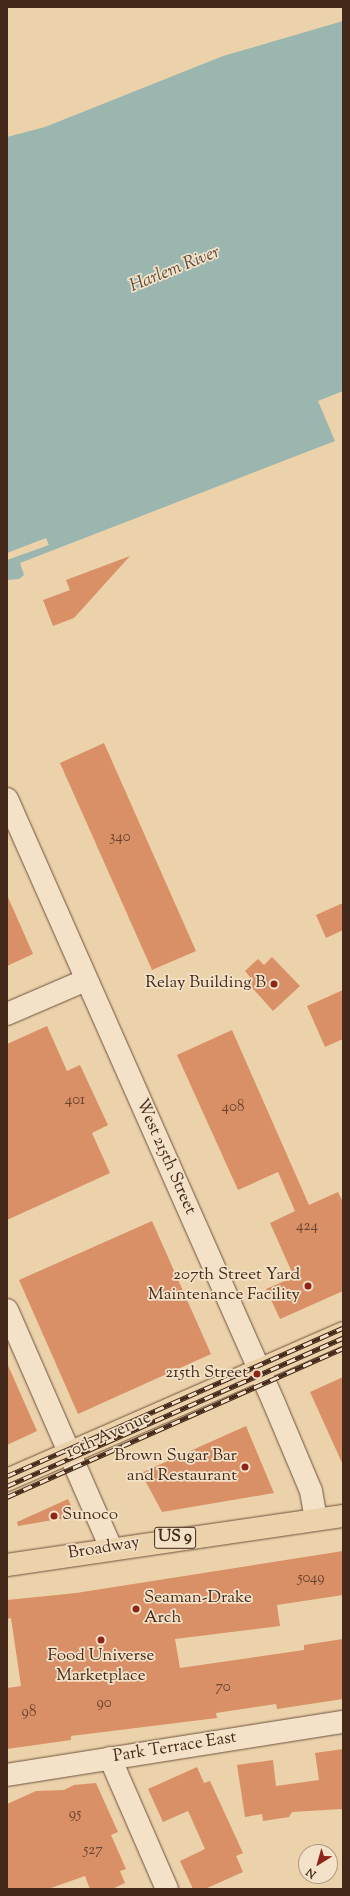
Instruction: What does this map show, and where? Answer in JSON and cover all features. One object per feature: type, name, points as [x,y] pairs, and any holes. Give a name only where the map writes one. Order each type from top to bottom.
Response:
[{"type":"main road","name":"10th Avenue","points":[[7,1480],[71,1454],[259,1369],[343,1333]]},
{"type":"main road","name":"Broadway","points":[[7,1565],[316,1518],[343,1516]]},
{"type":"street","name":"West 215th Street","points":[[7,799],[259,1369],[311,1491],[316,1518]]},
{"type":"street","points":[[7,1014],[86,980]]},
{"type":"street","points":[[7,1310],[111,1548]]},
{"type":"street","name":"Park Terrace East","points":[[7,1775],[343,1722]]},
{"type":"street","points":[[110,1758],[167,1889]]},
{"type":"water","name":"Harlem River","points":[[343,21],[343,391],[318,401],[335,441],[20,563],[24,575],[19,579],[7,580],[7,137],[45,127],[223,56]]},
{"type":"pier","points":[[46,538],[49,545],[7,560],[7,553]]},
{"type":"building","points":[[130,556],[74,618],[53,626],[43,600],[70,590],[66,580]]},
{"type":"building","points":[[104,743],[196,951],[152,970],[60,763]]},
{"type":"building","points":[[7,895],[33,954],[7,966]]},
{"type":"building","points":[[343,903],[343,930],[326,938],[316,915]]},
{"type":"building","name":"Relay Building B","points":[[272,957],[300,986],[273,1011],[247,982],[250,977],[245,971],[258,959],[264,965]]},
{"type":"building","points":[[343,990],[343,1039],[325,1047],[307,1006]]},
{"type":"building","points":[[47,1026],[67,1071],[80,1065],[108,1125],[92,1133],[110,1173],[7,1220],[7,1044]]},
{"type":"building","points":[[232,1030],[309,1205],[338,1192],[343,1202],[343,1291],[280,1319],[266,1289],[294,1277],[270,1223],[295,1211],[278,1172],[238,1190],[177,1055]]},
{"type":"building","points":[[152,1221],[211,1354],[78,1414],[19,1280]]},
{"type":"building","points":[[7,1363],[37,1431],[7,1445]]},
{"type":"building","points":[[343,1377],[343,1465],[310,1392]]},
{"type":"building","points":[[246,1426],[274,1493],[162,1512],[141,1473]]},
{"type":"building","points":[[68,1499],[76,1516],[18,1526],[17,1522]]},
{"type":"building","points":[[343,1551],[343,1595],[277,1605],[280,1626],[175,1639],[180,1668],[304,1650],[304,1645],[343,1639],[343,1699],[277,1709],[276,1704],[216,1713],[217,1718],[71,1736],[71,1740],[7,1749],[7,1688],[21,1686],[11,1618],[7,1619],[7,1600],[76,1593]]},
{"type":"building","points":[[343,1749],[342,1809],[292,1812],[289,1817],[263,1821],[262,1814],[245,1817],[237,1765],[273,1760],[276,1786],[319,1780],[315,1753]]},
{"type":"building","points":[[197,1767],[204,1783],[210,1781],[243,1853],[236,1856],[243,1872],[205,1889],[193,1889],[180,1861],[205,1849],[188,1811],[163,1822],[148,1789]]},
{"type":"building","points":[[96,1783],[118,1832],[111,1835],[126,1869],[120,1871],[125,1883],[112,1889],[90,1889],[85,1876],[48,1889],[7,1889],[7,1804],[36,1791],[64,1790],[74,1785]]},
{"type":"railway","points":[[7,1476],[343,1328]]},
{"type":"railway","points":[[7,1486],[343,1338]]},
{"type":"railway","points":[[7,1497],[343,1348]]},
{"type":"place","name":"Relay Building B","points":[[274,984]]},
{"type":"place","name":"207th Street Yard Maintenance Facility","points":[[308,1286]]},
{"type":"place","name":"215th Street","points":[[257,1374]]},
{"type":"place","name":"Brown Sugar Bar and Restaurant","points":[[245,1467]]},
{"type":"place","name":"Sunoco","points":[[54,1516]]},
{"type":"place","name":"Seaman-Drake Arch","points":[[136,1609]]},
{"type":"place","name":"Food Universe Marketplace","points":[[101,1640]]}]
